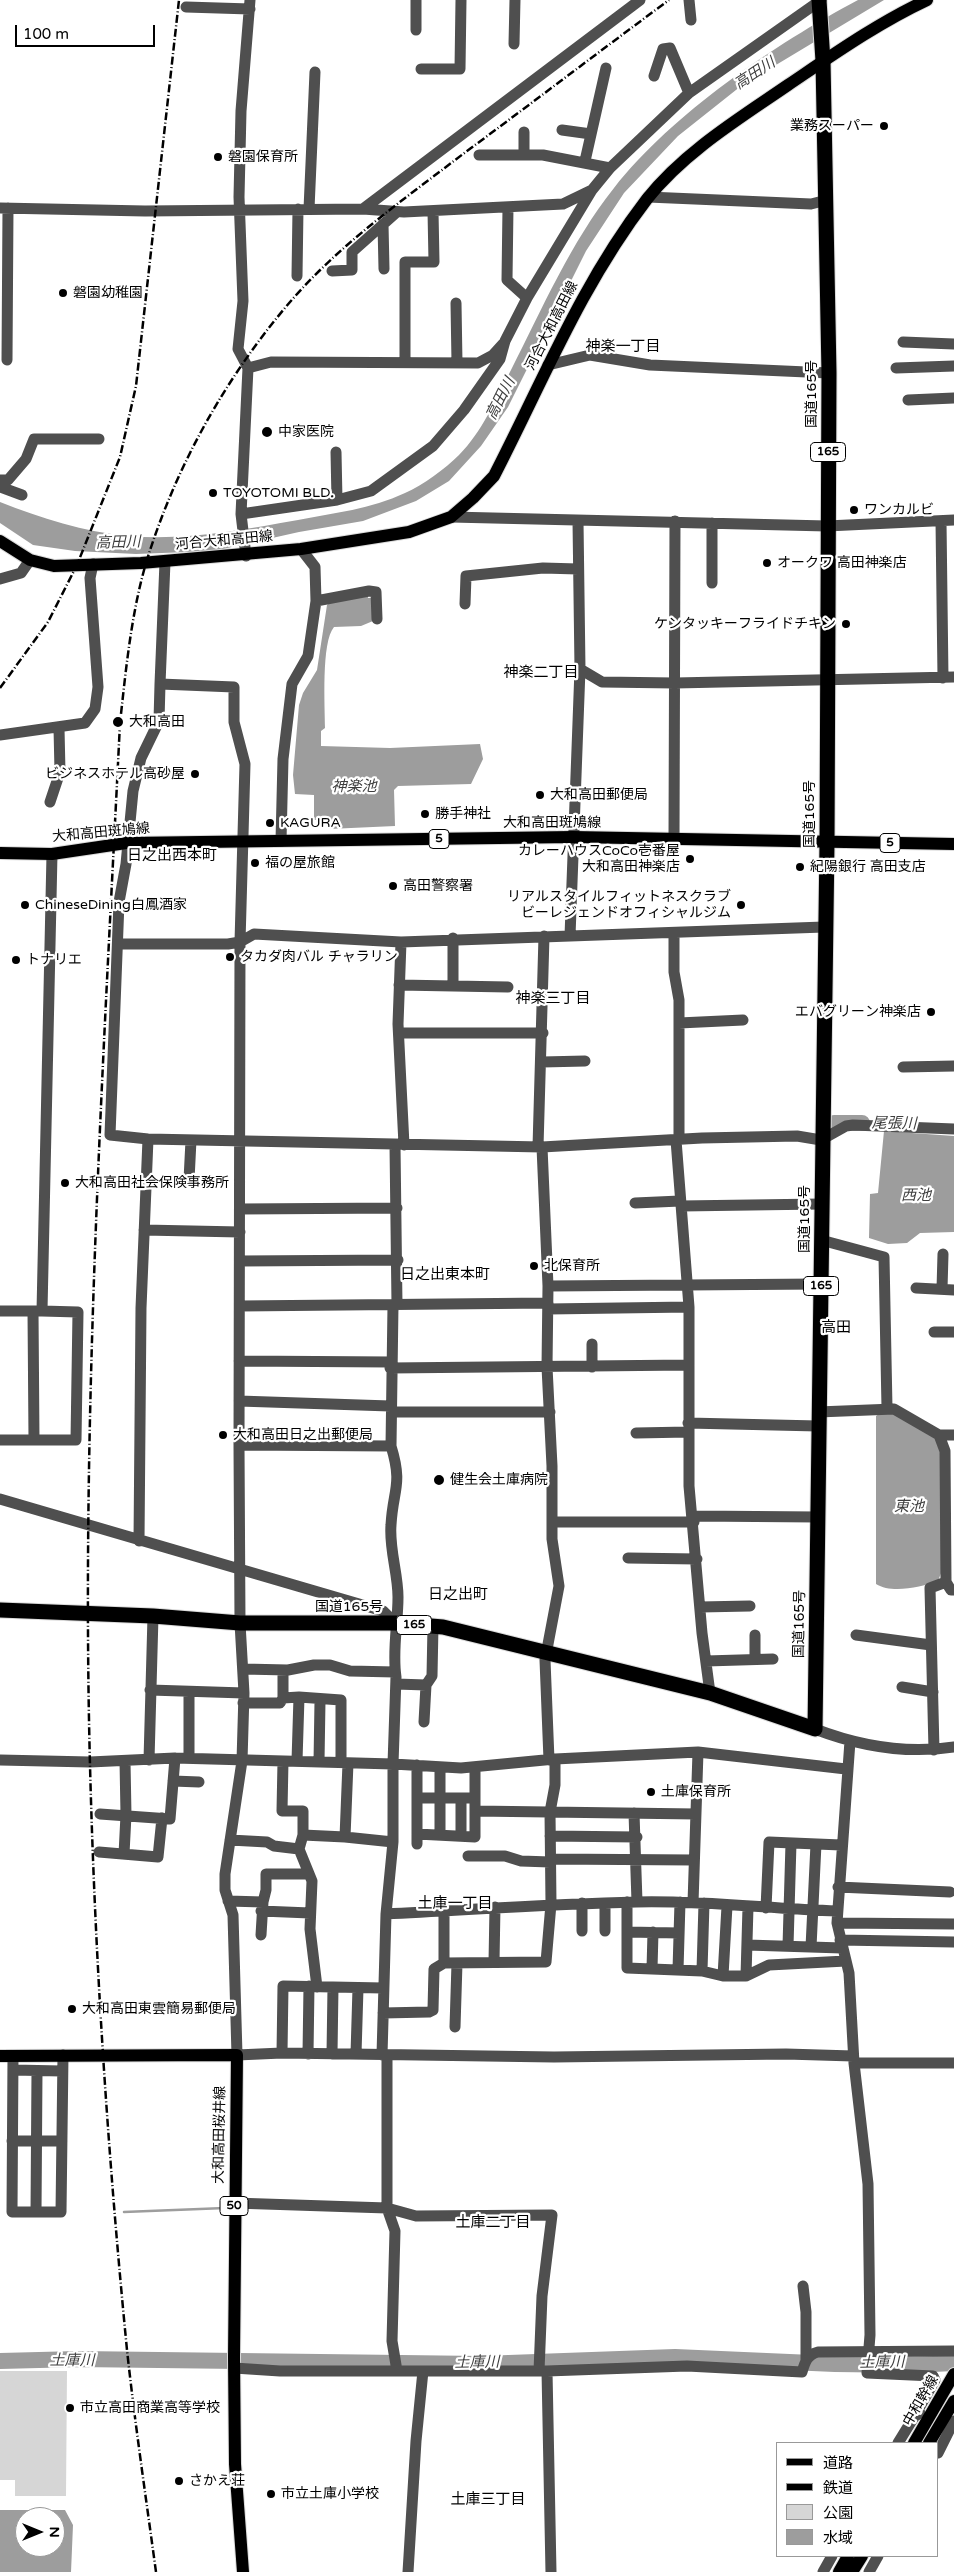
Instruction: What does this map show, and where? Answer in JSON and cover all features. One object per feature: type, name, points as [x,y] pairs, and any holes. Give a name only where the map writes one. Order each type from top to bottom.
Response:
[{"type":"highway","name":"国道165号","points":[[0,1610],[153,1616],[240,1623],[434,1626],[710,1693],[815,1729],[826,843],[829,373],[827,200],[820,3]]},
{"type":"main road","name":"河合大和高田線","points":[[0,541],[30,560],[54,566],[165,562],[301,549],[409,532],[451,517],[494,476],[576,308],[600,268],[648,198],[686,160],[736,120],[823,58],[875,27],[927,0]]},
{"type":"main road","name":"大和高田斑鳩線","points":[[0,853],[52,854],[126,843],[242,843],[573,837],[954,844]]},
{"type":"main road","points":[[6,2056],[237,2055]]},
{"type":"main road","name":"大和高田桜井線","points":[[237,2055],[234,2203],[235,2464],[243,2572]]},
{"type":"main road","name":"中和幹線","points":[[915,2442],[954,2374]]},
{"type":"main road","name":"中和幹線","points":[[930,2442],[954,2401]]},
{"type":"main road","points":[[839,2572],[847,2557]]},
{"type":"main road","points":[[852,2572],[861,2557]]},
{"type":"street","points":[[416,0],[416,30]]},
{"type":"street","points":[[421,70],[460,69],[461,0]]},
{"type":"street","points":[[514,44],[515,0]]},
{"type":"street","points":[[363,208],[640,0]]},
{"type":"street","points":[[689,0],[691,20]]},
{"type":"street","points":[[242,519],[337,500],[371,491],[432,446],[464,410],[500,359],[506,340],[527,298],[592,190],[610,168],[689,93],[820,3]]},
{"type":"street","points":[[186,7],[250,4],[241,111],[239,197],[242,209],[243,301],[238,349],[248,368],[242,519],[246,554]]},
{"type":"street","points":[[654,76],[663,49],[670,48],[689,93]]},
{"type":"street","points":[[585,161],[606,68]]},
{"type":"street","points":[[298,276],[316,72]]},
{"type":"street","points":[[562,130],[591,134]]},
{"type":"street","points":[[524,132],[524,155]]},
{"type":"street","points":[[479,155],[544,155],[585,161],[610,168]]},
{"type":"street","points":[[7,360],[4,208],[145,211],[363,208],[397,212],[433,211],[563,204],[592,190]]},
{"type":"street","points":[[648,198],[811,204],[827,200]]},
{"type":"street","points":[[508,207],[507,280],[527,298]]},
{"type":"street","points":[[405,362],[405,262],[434,262],[433,211]]},
{"type":"street","points":[[332,271],[352,270],[352,252],[397,212]]},
{"type":"street","points":[[383,224],[384,269]]},
{"type":"street","points":[[456,303],[457,363]]},
{"type":"street","points":[[248,368],[270,362],[457,363],[486,361],[506,340]]},
{"type":"street","points":[[903,342],[954,344]]},
{"type":"street","points":[[548,365],[590,355],[650,365],[829,373]]},
{"type":"street","points":[[896,368],[954,366]]},
{"type":"street","points":[[908,400],[954,398]]},
{"type":"street","points":[[0,480],[8,480],[26,459],[34,439],[99,439]]},
{"type":"street","points":[[336,452],[337,500]]},
{"type":"street","points":[[0,487],[22,495]]},
{"type":"street","points":[[451,517],[827,526],[954,520]]},
{"type":"street","points":[[570,936],[580,669],[578,521]]},
{"type":"street","points":[[674,838],[675,521]]},
{"type":"street","points":[[580,669],[602,682],[675,683],[948,678],[941,521]]},
{"type":"street","points":[[712,522],[712,582]]},
{"type":"street","points":[[281,841],[283,759],[292,684],[308,656],[316,601],[315,567],[301,549]]},
{"type":"street","points":[[0,579],[21,573],[30,560]]},
{"type":"street","points":[[165,562],[159,721],[141,758],[133,791],[126,843],[126,864],[119,902],[110,1135],[148,1139],[540,1147],[797,1136],[821,1140],[840,1129],[853,1125],[954,1129]]},
{"type":"street","points":[[0,735],[85,723],[95,709],[98,687],[90,578],[93,564]]},
{"type":"street","points":[[465,604],[466,576],[543,568],[578,569]]},
{"type":"street","points":[[316,601],[369,591],[376,592],[377,619]]},
{"type":"street","points":[[160,684],[234,687],[234,722],[245,764],[240,942],[239,1445],[240,1623],[243,1669],[242,1761],[225,1874],[228,1901],[234,1916],[237,2055],[282,2053],[954,2063]]},
{"type":"street","points":[[50,802],[60,772],[59,728]]},
{"type":"street","points":[[34,1440],[52,854]]},
{"type":"street","points":[[118,944],[228,944],[240,942],[254,934],[401,942],[453,938],[674,933],[824,927]]},
{"type":"street","points":[[674,933],[680,1023],[678,1140],[680,1204],[689,1307],[689,1486],[710,1693]]},
{"type":"street","points":[[383,2013],[429,2012],[432,2010],[434,1969],[444,1963],[546,1962],[551,1904],[550,1812],[555,1785],[547,1652],[558,1586],[552,1522],[550,1412],[547,1367],[548,1286],[540,1147],[544,936]]},
{"type":"street","points":[[453,938],[453,985]]},
{"type":"street","points":[[397,2371],[392,2342],[395,2231],[387,2208],[383,1988],[386,1914],[393,1842],[392,1764],[396,1684],[395,1624],[398,1597],[391,1525],[398,1485],[397,1467],[391,1446],[391,1365],[398,1260],[397,1208],[400,1145],[399,985],[401,942]]},
{"type":"street","points":[[399,985],[508,987]]},
{"type":"street","points":[[680,1023],[743,1020]]},
{"type":"street","points":[[399,1032],[543,1034]]},
{"type":"street","points":[[542,1062],[585,1061]]},
{"type":"street","points":[[903,1067],[954,1066]]},
{"type":"street","points":[[139,1541],[141,1308],[148,1139]]},
{"type":"street","points":[[189,1180],[190,1140]]},
{"type":"street","points":[[635,1203],[821,1204]]},
{"type":"street","points":[[240,1209],[397,1208]]},
{"type":"street","points":[[144,1230],[240,1232]]},
{"type":"street","points":[[821,1240],[884,1257],[887,1408]]},
{"type":"street","points":[[942,1289],[943,1254]]},
{"type":"street","points":[[240,1261],[398,1260]]},
{"type":"street","points":[[548,1286],[821,1284]]},
{"type":"street","points":[[916,1288],[954,1290]]},
{"type":"street","points":[[240,1306],[689,1307]]},
{"type":"street","points":[[0,1311],[78,1312],[76,1440],[0,1440]]},
{"type":"street","points":[[934,1332],[954,1332]]},
{"type":"street","points":[[592,1344],[592,1367]]},
{"type":"street","points":[[239,1361],[547,1367],[689,1365]]},
{"type":"street","points":[[239,1401],[391,1409],[550,1412]]},
{"type":"street","points":[[636,1433],[818,1419],[887,1408],[899,1411],[940,1435],[954,1435]]},
{"type":"street","points":[[934,1750],[930,1588],[950,1586],[945,1451],[940,1435]]},
{"type":"street","points":[[239,1445],[391,1446]]},
{"type":"street","points":[[0,1499],[384,1611],[395,1624]]},
{"type":"street","points":[[552,1522],[818,1517]]},
{"type":"street","points":[[628,1558],[697,1559]]},
{"type":"street","points":[[700,1607],[750,1606]]},
{"type":"street","points":[[149,1760],[153,1616]]},
{"type":"street","points":[[424,1722],[426,1685],[432,1676],[434,1626]]},
{"type":"street","points":[[755,1635],[755,1659]]},
{"type":"street","points":[[856,1635],[931,1645]]},
{"type":"street","points":[[706,1661],[773,1659]]},
{"type":"street","points":[[243,1669],[283,1670],[314,1665],[330,1665],[350,1671],[395,1672]]},
{"type":"street","points":[[150,1690],[190,1692],[280,1704],[283,1698],[283,1670]]},
{"type":"street","points":[[396,1684],[426,1685]]},
{"type":"street","points":[[902,1687],[933,1692]]},
{"type":"street","points":[[189,1758],[190,1692]]},
{"type":"street","points":[[297,1761],[299,1697]]},
{"type":"street","points":[[283,1698],[314,1698],[320,1701],[342,1700],[345,1837]]},
{"type":"street","points":[[319,1762],[320,1701]]},
{"type":"street","points":[[815,1729],[850,1741],[914,1751],[954,1747]]},
{"type":"street","points":[[850,1741],[846,1769],[837,1917],[846,1961],[853,2060],[868,2184],[870,2351],[867,2373],[933,2376],[935,2380],[933,2387],[899,2442]]},
{"type":"street","points":[[698,1752],[694,1860],[702,1971]]},
{"type":"street","points":[[0,1760],[125,1761],[189,1758],[475,1767],[552,1759],[698,1752],[846,1769]]},
{"type":"street","points":[[100,1814],[170,1819],[174,1758]]},
{"type":"street","points":[[124,1854],[126,1815],[125,1761]]},
{"type":"street","points":[[283,1761],[282,1811],[303,1811],[303,1834],[299,1849],[312,1881],[310,1913],[313,1986],[308,2054]]},
{"type":"street","points":[[417,1765],[417,1839],[440,1834],[475,1837],[475,1767]]},
{"type":"street","points":[[440,1767],[440,1834]]},
{"type":"street","points":[[173,1781],[199,1782]]},
{"type":"street","points":[[417,1798],[475,1798]]},
{"type":"street","points":[[460,1798],[460,1836]]},
{"type":"street","points":[[475,1811],[696,1814]]},
{"type":"street","points":[[634,1813],[637,1837],[636,1860],[628,1932],[627,1968],[702,1971],[723,1976],[746,1976],[769,1965],[846,1961]]},
{"type":"street","points":[[99,1852],[158,1857],[162,1818]]},
{"type":"street","points":[[303,1834],[393,1842]]},
{"type":"street","points":[[550,1836],[637,1837]]},
{"type":"street","points":[[230,1840],[267,1842],[274,1846],[299,1849]]},
{"type":"street","points":[[766,1908],[769,1842],[841,1845]]},
{"type":"street","points":[[788,1946],[791,1842]]},
{"type":"street","points":[[811,1947],[816,1844]]},
{"type":"street","points":[[468,1856],[506,1856],[521,1861],[694,1860]]},
{"type":"street","points":[[261,1935],[266,1874],[309,1874]]},
{"type":"street","points":[[838,1887],[950,1892]]},
{"type":"street","points":[[228,1901],[310,1913]]},
{"type":"street","points":[[386,1914],[551,1904],[680,1902],[748,1908],[812,1910],[837,1917],[954,1924]]},
{"type":"street","points":[[678,1970],[680,1902]]},
{"type":"street","points":[[582,1903],[582,1931]]},
{"type":"street","points":[[605,1903],[605,1931]]},
{"type":"street","points":[[723,1976],[727,1906]]},
{"type":"street","points":[[494,1962],[495,1907]]},
{"type":"street","points":[[746,1976],[748,1908]]},
{"type":"street","points":[[444,1911],[444,1963]]},
{"type":"street","points":[[628,1932],[679,1933]]},
{"type":"street","points":[[652,1932],[652,1969]]},
{"type":"street","points":[[747,1945],[811,1947],[841,1944],[954,1942]]},
{"type":"street","points":[[455,2027],[457,1963]]},
{"type":"street","points":[[282,2053],[283,1986],[383,1988]]},
{"type":"street","points":[[332,2054],[333,1987]]},
{"type":"street","points":[[356,2054],[358,1988]]},
{"type":"street","points":[[6,2056],[13,2070],[12,2212],[61,2212],[63,2055]]},
{"type":"street","points":[[13,2070],[62,2071]]},
{"type":"street","points":[[36,2212],[37,2071]]},
{"type":"street","points":[[12,2141],[62,2141]]},
{"type":"street","points":[[234,2203],[387,2208],[416,2216],[552,2215],[542,2296],[541,2327],[551,2572]]},
{"type":"street","points":[[803,2286],[806,2312],[804,2364]]},
{"type":"street","points":[[804,2364],[811,2354],[818,2352],[954,2351]]},
{"type":"street","points":[[234,2364],[397,2371],[542,2371],[804,2364]]},
{"type":"street","points":[[408,2572],[416,2441],[423,2371]]},
{"type":"street","points":[[914,2417],[940,2397]]},
{"type":"street","points":[[939,2450],[953,2426]]},
{"type":"street","points":[[825,2571],[832,2557]]},
{"type":"street","points":[[868,2572],[877,2557]]},
{"type":"green space","points":[[0,2371],[67,2371],[66,2496],[15,2496],[15,2480],[0,2480]]},
{"type":"water","name":"高田川","points":[[858,0],[884,0],[741,86],[678,136],[624,193],[586,251],[508,407],[481,446],[449,481],[416,501],[363,521],[299,532],[214,551],[136,554],[75,551],[33,545],[0,523],[0,502],[47,519],[95,531],[128,536],[192,536],[352,510],[379,503],[419,486],[453,460],[467,446],[482,426],[571,253],[598,209],[638,160],[695,108],[760,59]]},
{"type":"water","name":"神楽池","points":[[368,595],[368,598],[372,598],[373,621],[361,626],[334,627],[330,635],[325,660],[325,728],[321,731],[321,746],[390,748],[480,744],[483,759],[471,784],[398,786],[394,790],[395,826],[329,829],[329,820],[314,820],[314,795],[295,794],[293,775],[299,705],[303,693],[317,670],[327,605],[331,601]]},
{"type":"water","name":"西池","points":[[884,1131],[954,1136],[954,1232],[920,1233],[907,1243],[888,1244],[869,1238],[870,1194],[878,1193]]},
{"type":"water","name":"東池","points":[[882,1412],[894,1412],[936,1437],[940,1447],[943,1568],[938,1581],[915,1587],[890,1589],[876,1584],[876,1416]]},
{"type":"water","points":[[0,2510],[15,2510],[15,2557],[65,2557],[65,2510],[73,2525],[71,2572],[0,2572]]},
{"type":"waterway","name":"尾張川","points":[[834,1123],[862,1123]]},
{"type":"waterway","points":[[124,2212],[225,2208]]},
{"type":"waterway","name":"土庫川","points":[[0,2361],[78,2359],[481,2364],[675,2357],[835,2364],[913,2365],[954,2363]]},
{"type":"railway","points":[[0,688],[48,622],[77,565],[120,457],[136,386],[179,0]]},
{"type":"railway","points":[[156,2572],[127,2350],[108,2131],[95,1912],[88,1635],[88,1504],[91,1374],[101,1113],[120,723],[136,602],[146,563],[158,528],[187,459],[204,425],[244,361],[290,302],[330,261],[373,223],[669,0]]},
{"type":"place","name":"業務スーパー","points":[[884,126]]},
{"type":"place","name":"磐園保育所","points":[[218,157]]},
{"type":"place","name":"磐園幼稚園","points":[[63,293]]},
{"type":"place","name":"中家医院","points":[[267,432]]},
{"type":"place","name":"TOYOTOMI BLD.","points":[[213,493]]},
{"type":"place","name":"ワンカルビ","points":[[854,510]]},
{"type":"place","name":"オークワ 高田神楽店","points":[[767,563]]},
{"type":"place","name":"ケンタッキーフライドチキン","points":[[846,624]]},
{"type":"place","name":"大和高田","points":[[118,722]]},
{"type":"place","name":"ビジネスホテル高砂屋","points":[[195,774]]},
{"type":"place","name":"大和高田郵便局","points":[[540,795]]},
{"type":"place","name":"勝手神社","points":[[425,814]]},
{"type":"place","name":"KAGURA","points":[[270,823]]},
{"type":"place","name":"カレーハウスCoCo壱番屋 大和高田神楽店","points":[[690,859]]},
{"type":"place","name":"福の屋旅館","points":[[255,863]]},
{"type":"place","name":"紀陽銀行 高田支店","points":[[800,867]]},
{"type":"place","name":"高田警察署","points":[[393,886]]},
{"type":"place","name":"ChineseDining白鳳酒家","points":[[25,905]]},
{"type":"place","name":"リアルスタイルフィットネスクラブ ビーレジェンドオフィシャルジム","points":[[741,905]]},
{"type":"place","name":"タカダ肉バル チャラリン","points":[[230,957]]},
{"type":"place","name":"トナリエ","points":[[16,960]]},
{"type":"place","name":"エバグリーン神楽店","points":[[931,1012]]},
{"type":"place","name":"大和高田社会保険事務所","points":[[65,1183]]},
{"type":"place","name":"北保育所","points":[[534,1266]]},
{"type":"place","name":"大和高田日之出郵便局","points":[[223,1435]]},
{"type":"place","name":"健生会土庫病院","points":[[439,1480]]},
{"type":"place","name":"土庫保育所","points":[[651,1792]]},
{"type":"place","name":"大和高田東雲簡易郵便局","points":[[72,2009]]},
{"type":"place","name":"市立高田商業高等学校","points":[[70,2408]]},
{"type":"place","name":"さかえ荘","points":[[179,2481]]},
{"type":"place","name":"市立土庫小学校","points":[[271,2494]]},
{"type":"district","name":"神楽一丁目","points":[[623,347]]},
{"type":"district","name":"神楽二丁目","points":[[541,673]]},
{"type":"district","name":"日之出西本町","points":[[172,856]]},
{"type":"district","name":"神楽三丁目","points":[[553,999]]},
{"type":"district","name":"日之出東本町","points":[[445,1275]]},
{"type":"district","name":"高田","points":[[836,1328]]},
{"type":"district","name":"日之出町","points":[[458,1595]]},
{"type":"district","name":"土庫一丁目","points":[[455,1904]]},
{"type":"district","name":"土庫二丁目","points":[[493,2223]]},
{"type":"district","name":"土庫三丁目","points":[[488,2500]]}]
